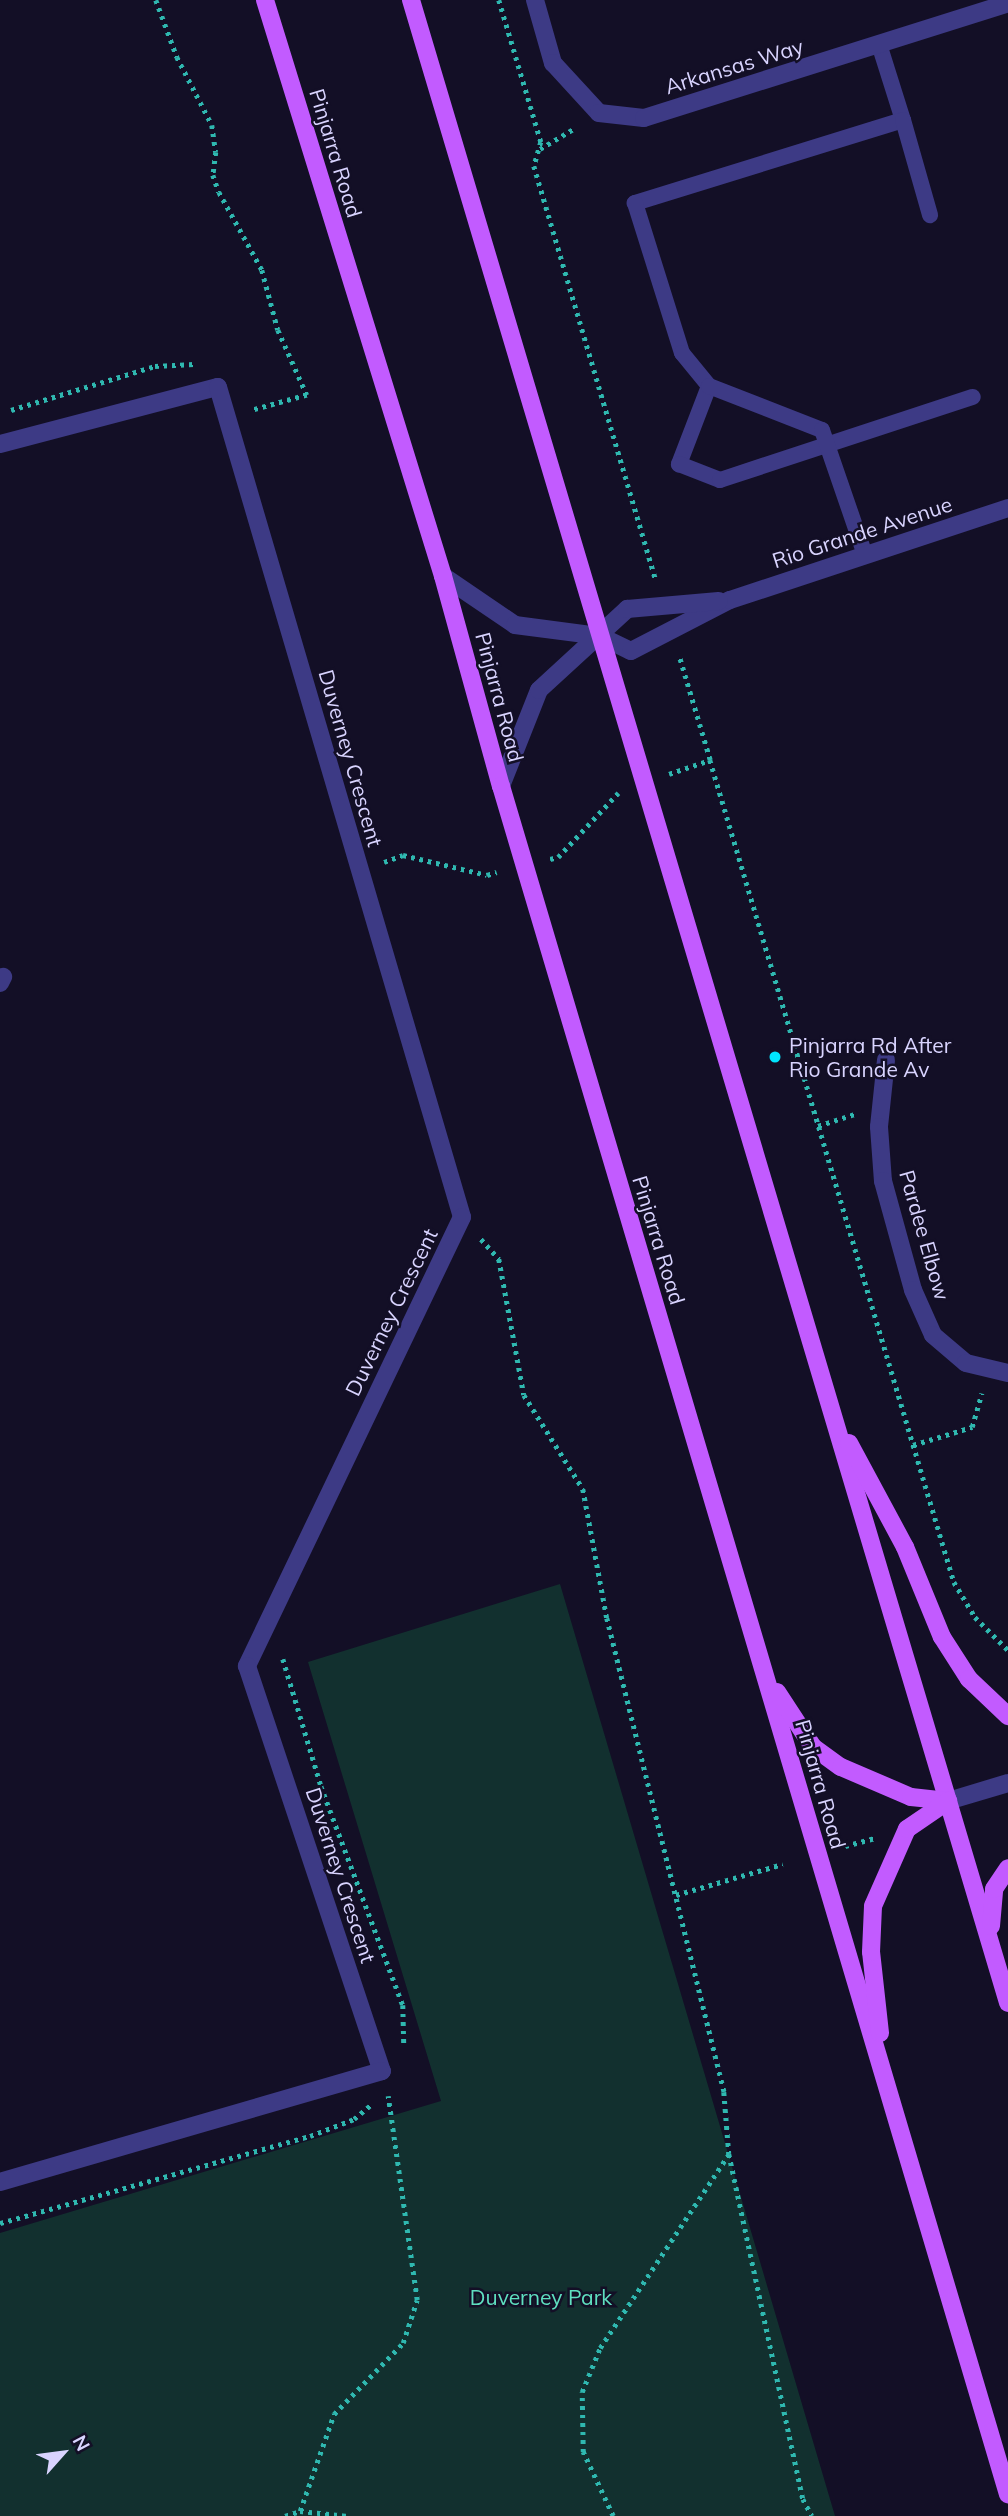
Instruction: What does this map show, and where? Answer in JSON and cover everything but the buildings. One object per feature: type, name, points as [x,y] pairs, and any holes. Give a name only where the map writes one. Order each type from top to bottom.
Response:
[{"type":"main road","name":"Pinjarra Road","points":[[265,0],[443,576],[501,786],[1008,2494]]},
{"type":"main road","points":[[411,0],[1008,2003]]},
{"type":"main road","points":[[831,1409],[905,1547],[942,1637],[969,1679],[1008,1716]]},
{"type":"main road","points":[[761,1661],[813,1747],[841,1767],[883,1787],[911,1797],[948,1801]]},
{"type":"main road","points":[[885,2080],[871,1952],[873,1906],[907,1829],[948,1801]]},
{"type":"main road","points":[[992,1950],[990,1914],[994,1889],[1008,1868]]},
{"type":"street","points":[[535,0],[553,63],[599,113]]},
{"type":"street","name":"Arkansas Way","points":[[599,113],[644,118],[1008,3]]},
{"type":"street","name":"Duverney Crescent","points":[[0,444],[218,387],[462,1217],[247,1666],[382,2071],[0,2182]]},
{"type":"street","name":"Rio Grande Avenue","points":[[443,576],[515,625],[600,636],[631,651],[730,600],[1008,508]]},
{"type":"street","name":"Rio Grande Avenue","points":[[501,786],[539,690],[627,609],[730,600]]},
{"type":"street","name":"Pardee Elbow","points":[[886,1060],[880,1127],[883,1181],[913,1290],[933,1335],[966,1363],[1008,1373]]},
{"type":"street","points":[[948,1801],[1008,1783]]},
{"type":"lane","points":[[879,44],[930,215]]},
{"type":"lane","points":[[865,555],[822,430],[709,386],[682,353],[635,203],[903,120]]},
{"type":"lane","points":[[709,386],[679,464],[720,480],[973,397]]},
{"type":"path","points":[[539,150],[599,113]]},
{"type":"path","points":[[710,760],[954,1583],[975,1617],[1008,1650]]},
{"type":"path","points":[[384,862],[388,876]]},
{"type":"path","points":[[462,1217],[499,1259],[524,1395],[583,1489],[607,1618],[724,2092],[729,2154],[803,2499],[812,2516]]},
{"type":"path","points":[[913,1445],[972,1427],[988,1368]]},
{"type":"path","points":[[285,1651],[282,1661],[295,1711],[402,2005],[403,2051]]},
{"type":"path","points":[[845,1846],[872,1837],[879,1840]]},
{"type":"path","points":[[676,1895],[783,1864]]},
{"type":"path","points":[[0,2223],[310,2136],[354,2119],[387,2091],[417,2300],[402,2343],[334,2414],[300,2511]]},
{"type":"path","points":[[613,2516],[583,2452],[582,2392],[600,2348],[729,2154]]},
{"type":"path","points":[[285,2516],[300,2511],[348,2516]]},
{"type":"green space","name":"Duverney Park","points":[[560,1584],[835,2516],[0,2516],[0,2233],[441,2101],[308,1662]]},
{"type":"place","name":"Pinjarra Rd After Rio Grande Av","points":[[775,1057]]}]
